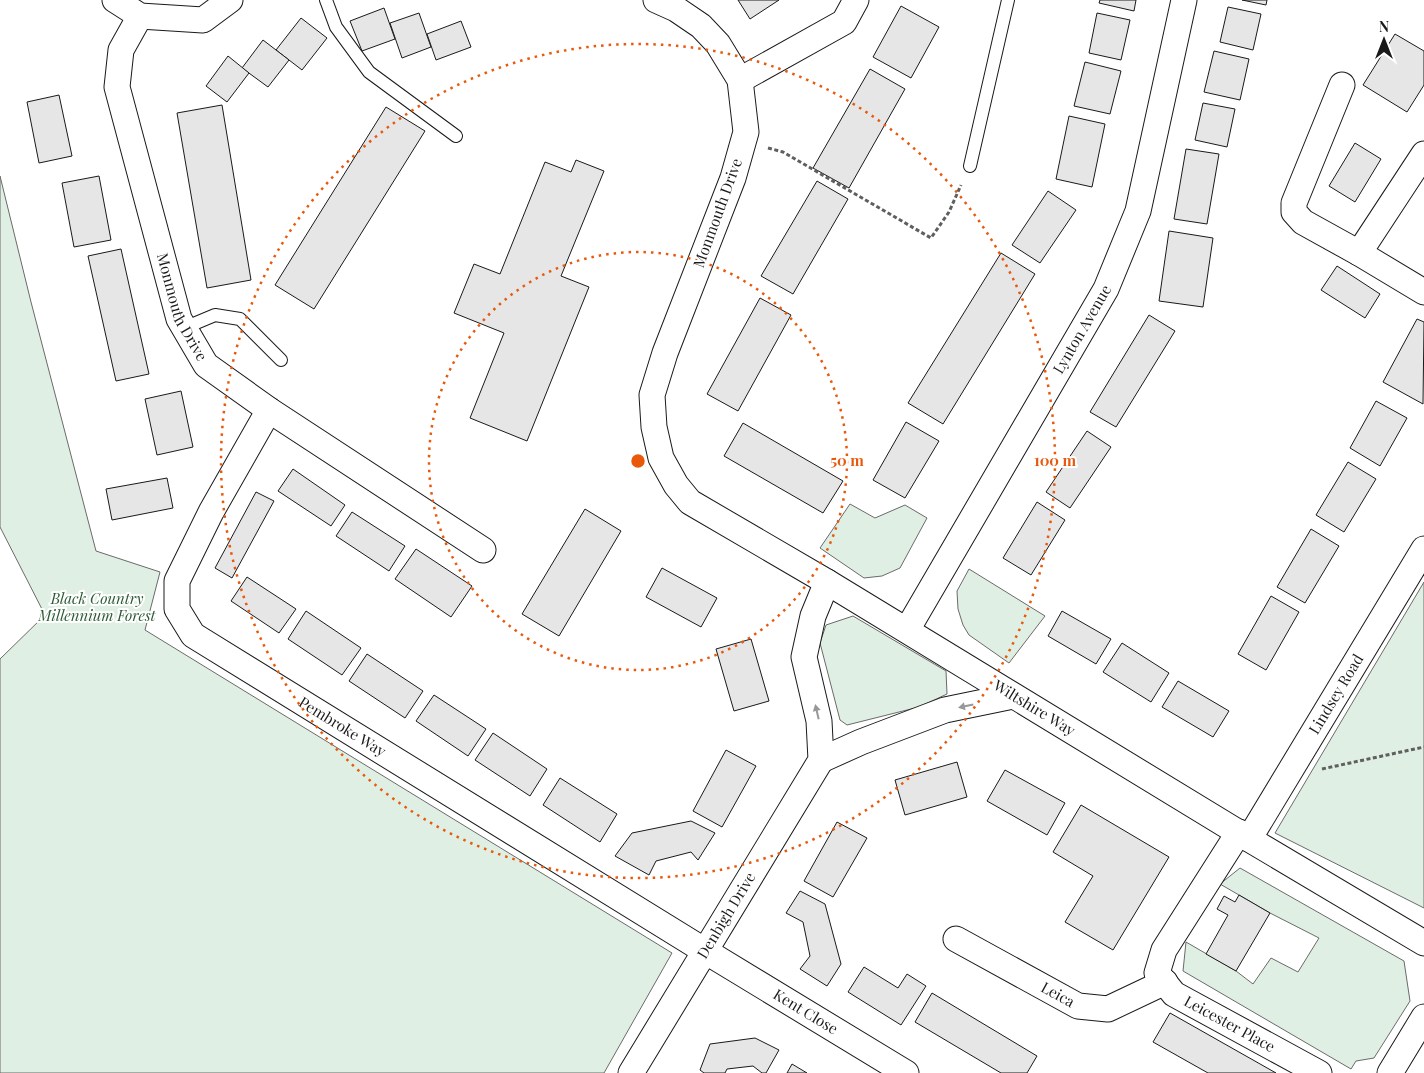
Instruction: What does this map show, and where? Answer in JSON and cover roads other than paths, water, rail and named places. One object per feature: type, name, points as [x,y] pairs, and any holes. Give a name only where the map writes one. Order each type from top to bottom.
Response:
[{"type":"street","points":[[115,0],[140,16],[203,20],[230,0]]},
{"type":"street","name":"Monmouth Drive","points":[[656,0],[676,9],[701,26],[718,44],[740,80],[746,132],[733,178],[665,353],[652,395],[654,427],[661,458]]},
{"type":"street","points":[[740,80],[844,22],[856,0]]},
{"type":"street","name":"Lynton Avenue","points":[[907,630],[1106,289],[1138,211],[1184,0]]},
{"type":"street","name":"Monmouth Drive","points":[[140,16],[121,50],[117,87],[179,320],[206,365],[269,410],[483,550]]},
{"type":"street","points":[[1342,85],[1294,203],[1294,212],[1302,222],[1360,253],[1424,292]]},
{"type":"street","points":[[1360,253],[1424,154]]},
{"type":"street","name":"Pembroke Way","points":[[269,410],[211,512],[177,581],[177,609],[193,635],[705,951]]},
{"type":"street","name":"Wiltshire Way","points":[[661,458],[676,485],[690,502],[907,630],[1244,836],[1424,943]]},
{"type":"street","name":"Lindsey Road","points":[[1244,836],[1287,777],[1424,549]]},
{"type":"street","points":[[827,582],[813,616],[804,657],[819,721],[821,760],[861,742],[945,710],[1013,696]]},
{"type":"street","name":"Denbigh Drive","points":[[631,1073],[821,760]]},
{"type":"street","points":[[1165,982],[1157,972],[1164,950],[1244,836]]},
{"type":"street","name":"Leica","points":[[956,939],[1078,1006],[1108,1009],[1165,982]]},
{"type":"street","name":"Kent Close","points":[[705,951],[906,1073]]},
{"type":"street","name":"Leicester Place","points":[[1165,982],[1174,994],[1319,1073]]},
{"type":"street","points":[[1390,1073],[1424,1017]]},
{"type":"lane","points":[[326,0],[336,26],[369,72],[456,136]]},
{"type":"lane","points":[[970,166],[1008,0]]},
{"type":"lane","points":[[184,328],[215,315],[240,318],[281,360]]},
{"type":"park label","name":"Black Country Millennium Forest","points":[[97,608]]}]
